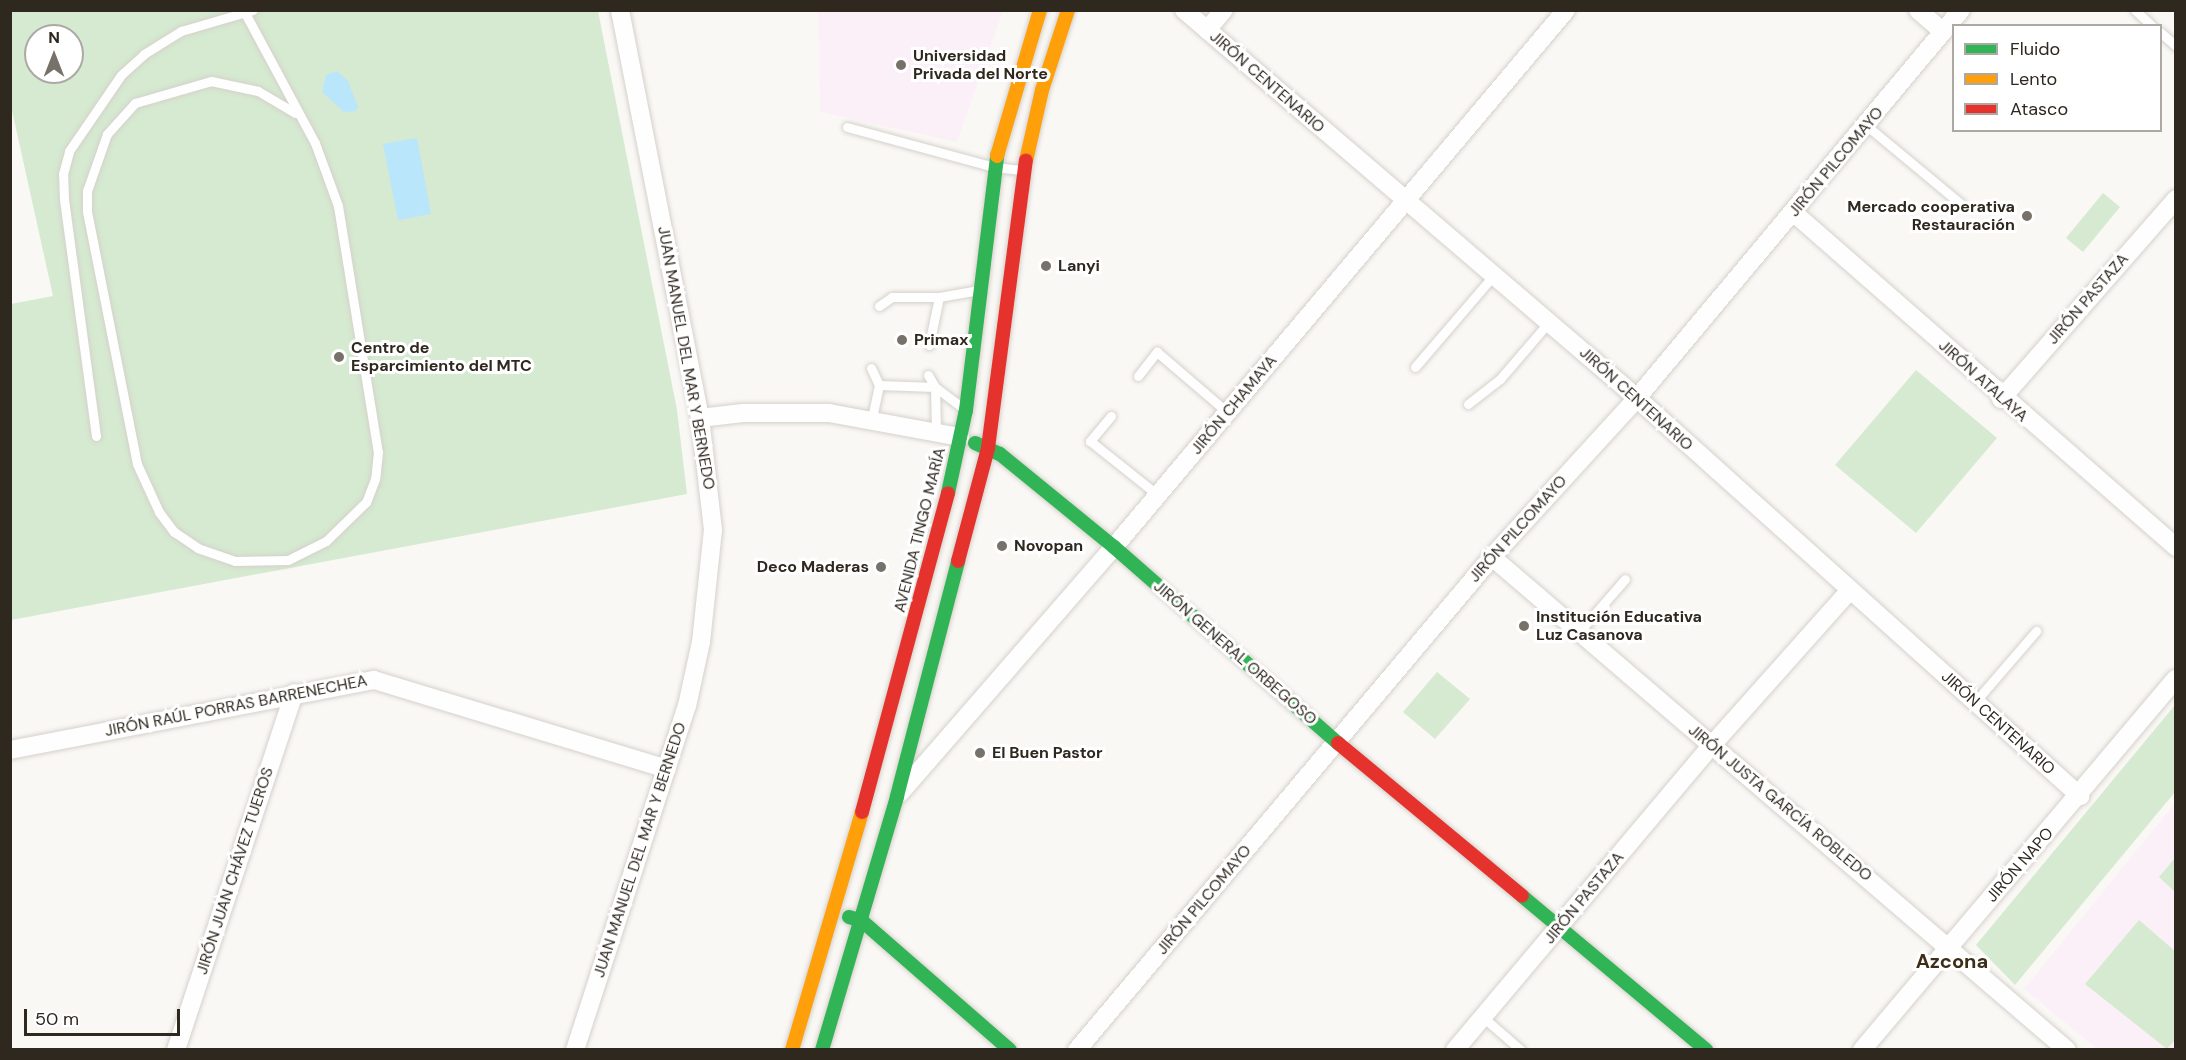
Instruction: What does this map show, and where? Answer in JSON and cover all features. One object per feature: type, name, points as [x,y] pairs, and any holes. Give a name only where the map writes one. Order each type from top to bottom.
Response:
[{"type":"main road","name":"AVENIDA TINGO MARÍA","points":[[792,1050],[835,913],[960,437],[966,410],[977,290],[994,167],[1013,88],[1040,10]]},
{"type":"main road","points":[[822,1050],[862,921],[897,796],[988,448],[1024,170],[1042,90],[1068,10]]},
{"type":"main road","points":[[982,252],[1012,253]]},
{"type":"main road","name":"JIRÓN GENERAL ORBEGOSO","points":[[960,437],[988,448],[1114,547],[1336,742],[1560,926],[1706,1050]]},
{"type":"main road","points":[[835,913],[862,921],[1010,1050]]},
{"type":"street","name":"JUAN MANUEL DEL MAR Y BERNEDO","points":[[574,1050],[687,706],[711,575],[710,480],[700,418],[620,10]]},
{"type":"street","name":"JIRÓN CENTENARIO","points":[[1184,10],[1637,398],[2080,796]]},
{"type":"street","points":[[1207,30],[1224,10]]},
{"type":"street","name":"JIRÓN CHAMAYA","points":[[897,796],[1114,547],[1566,10]]},
{"type":"street","points":[[1918,10],[1943,32]]},
{"type":"street","name":"JIRÓN PILCOMAYO","points":[[1077,1050],[1492,557],[1637,398],[1867,126],[1961,10]]},
{"type":"street","name":"JIRÓN PASTAZA","points":[[2001,399],[2175,200]]},
{"type":"street","name":"JIRÓN ATALAYA","points":[[1794,213],[2001,399],[2175,547]]},
{"type":"street","name":"JIRÓN GENERAL ORBEGOSO","points":[[700,418],[786,412],[872,419],[960,437]]},
{"type":"street","name":"JIRÓN JUSTA GARCÍA ROBLEDO","points":[[1492,557],[2067,1050]]},
{"type":"street","name":"JIRÓN PASTAZA","points":[[1455,1050],[1712,745],[1850,591]]},
{"type":"street","name":"JIRÓN RAÚL PORRAS BARRENECHEA","points":[[10,750],[294,693],[374,680],[667,769]]},
{"type":"street","name":"JIRÓN NAPO","points":[[1862,1050],[1948,946],[2080,796],[2175,680]]},
{"type":"street","name":"JIRÓN JUAN CHÁVEZ TUEROS","points":[[177,1050],[294,693]]},
{"type":"lane","points":[[2135,10],[2150,24]]},
{"type":"lane","points":[[96,436],[64,199],[63,174],[69,151],[121,75],[144,54],[181,31],[249,12],[280,75],[295,113],[315,143],[338,206],[378,452],[375,479],[366,502],[326,541],[288,560],[235,561],[198,548],[174,532],[159,512],[137,464],[87,212],[87,191],[107,134],[135,103],[211,81],[258,91],[295,113]]},
{"type":"lane","points":[[2162,35],[2175,46]]},
{"type":"lane","points":[[1867,126],[1960,204]]},
{"type":"lane","points":[[848,127],[994,167],[1024,170]]},
{"type":"lane","points":[[1415,367],[1493,276]]},
{"type":"lane","points":[[879,306],[892,297],[939,297],[977,290]]},
{"type":"lane","points":[[929,345],[939,297]]},
{"type":"lane","points":[[1468,404],[1500,379],[1548,323]]},
{"type":"lane","points":[[1137,376],[1157,352],[1227,412]]},
{"type":"lane","points":[[871,368],[879,385],[872,419]]},
{"type":"lane","points":[[928,375],[935,387],[966,410]]},
{"type":"lane","points":[[879,385],[935,387]]},
{"type":"lane","points":[[935,387],[936,431]]},
{"type":"lane","points":[[1111,416],[1090,441],[1158,495]]},
{"type":"lane","points":[[1579,632],[1625,579]]},
{"type":"lane","points":[[1975,702],[2036,632]]},
{"type":"lane","points":[[1484,1017],[1521,1050]]},
{"type":"shaded area","name":"Universidad Privada del Norte","points":[[818,11],[1003,11],[957,142],[820,112]]},
{"type":"shaded area","points":[[2175,803],[2175,1049],[2097,1049],[2024,989]]},
{"type":"green space","name":"Centro de Esparcimiento del MTC","points":[[10,11],[598,11],[677,410],[687,494],[11,620],[11,304],[53,296],[11,106]]},
{"type":"green space","points":[[2103,193],[2120,207],[2083,252],[2066,238]]},
{"type":"green space","points":[[1916,370],[1997,438],[1916,533],[1835,465]]},
{"type":"green space","points":[[1437,672],[1470,699],[1435,739],[1403,712]]},
{"type":"green space","points":[[2175,705],[2175,792],[2015,985],[1976,945]]},
{"type":"green space","points":[[2175,858],[2175,892],[2159,877]]},
{"type":"green space","points":[[2139,920],[2175,951],[2175,1040],[2167,1049],[2085,984]]},
{"type":"water","points":[[337,71],[348,81],[358,107],[356,111],[344,112],[322,92],[326,75]]},
{"type":"water","points":[[417,138],[431,214],[398,220],[383,144]]},
{"type":"traffic: fast","points":[[948,493],[966,410],[997,156]]},
{"type":"traffic: fast","points":[[975,443],[1000,454],[1114,547],[1338,743]]},
{"type":"traffic: fast","points":[[822,1050],[897,796],[958,561]]},
{"type":"traffic: fast","points":[[1522,896],[1706,1050]]},
{"type":"traffic: fast","points":[[849,917],[862,921],[1010,1050]]},
{"type":"traffic: slow","points":[[997,156],[1040,10]]},
{"type":"traffic: slow","points":[[1026,161],[1042,90],[1068,10]]},
{"type":"traffic: slow","points":[[792,1050],[862,812]]},
{"type":"traffic: jam","points":[[958,561],[988,448],[1026,161]]},
{"type":"traffic: jam","points":[[862,812],[948,493]]},
{"type":"traffic: jam","points":[[1338,743],[1522,896]]},
{"type":"place","name":"Universidad Privada del Norte","points":[[901,65]]},
{"type":"place","name":"Mercado cooperativa Restauración","points":[[2027,216]]},
{"type":"place","name":"Lanyi","points":[[1046,266]]},
{"type":"place","name":"Primax","points":[[902,340]]},
{"type":"place","name":"Centro de Esparcimiento del MTC","points":[[339,357]]},
{"type":"place","name":"Novopan","points":[[1002,546]]},
{"type":"place","name":"Deco Maderas","points":[[881,567]]},
{"type":"place","name":"Institución Educativa Luz Casanova","points":[[1524,626]]},
{"type":"place","name":"El Buen Pastor","points":[[980,753]]},
{"type":"district","name":"Azcona","points":[[1952,961]]}]
